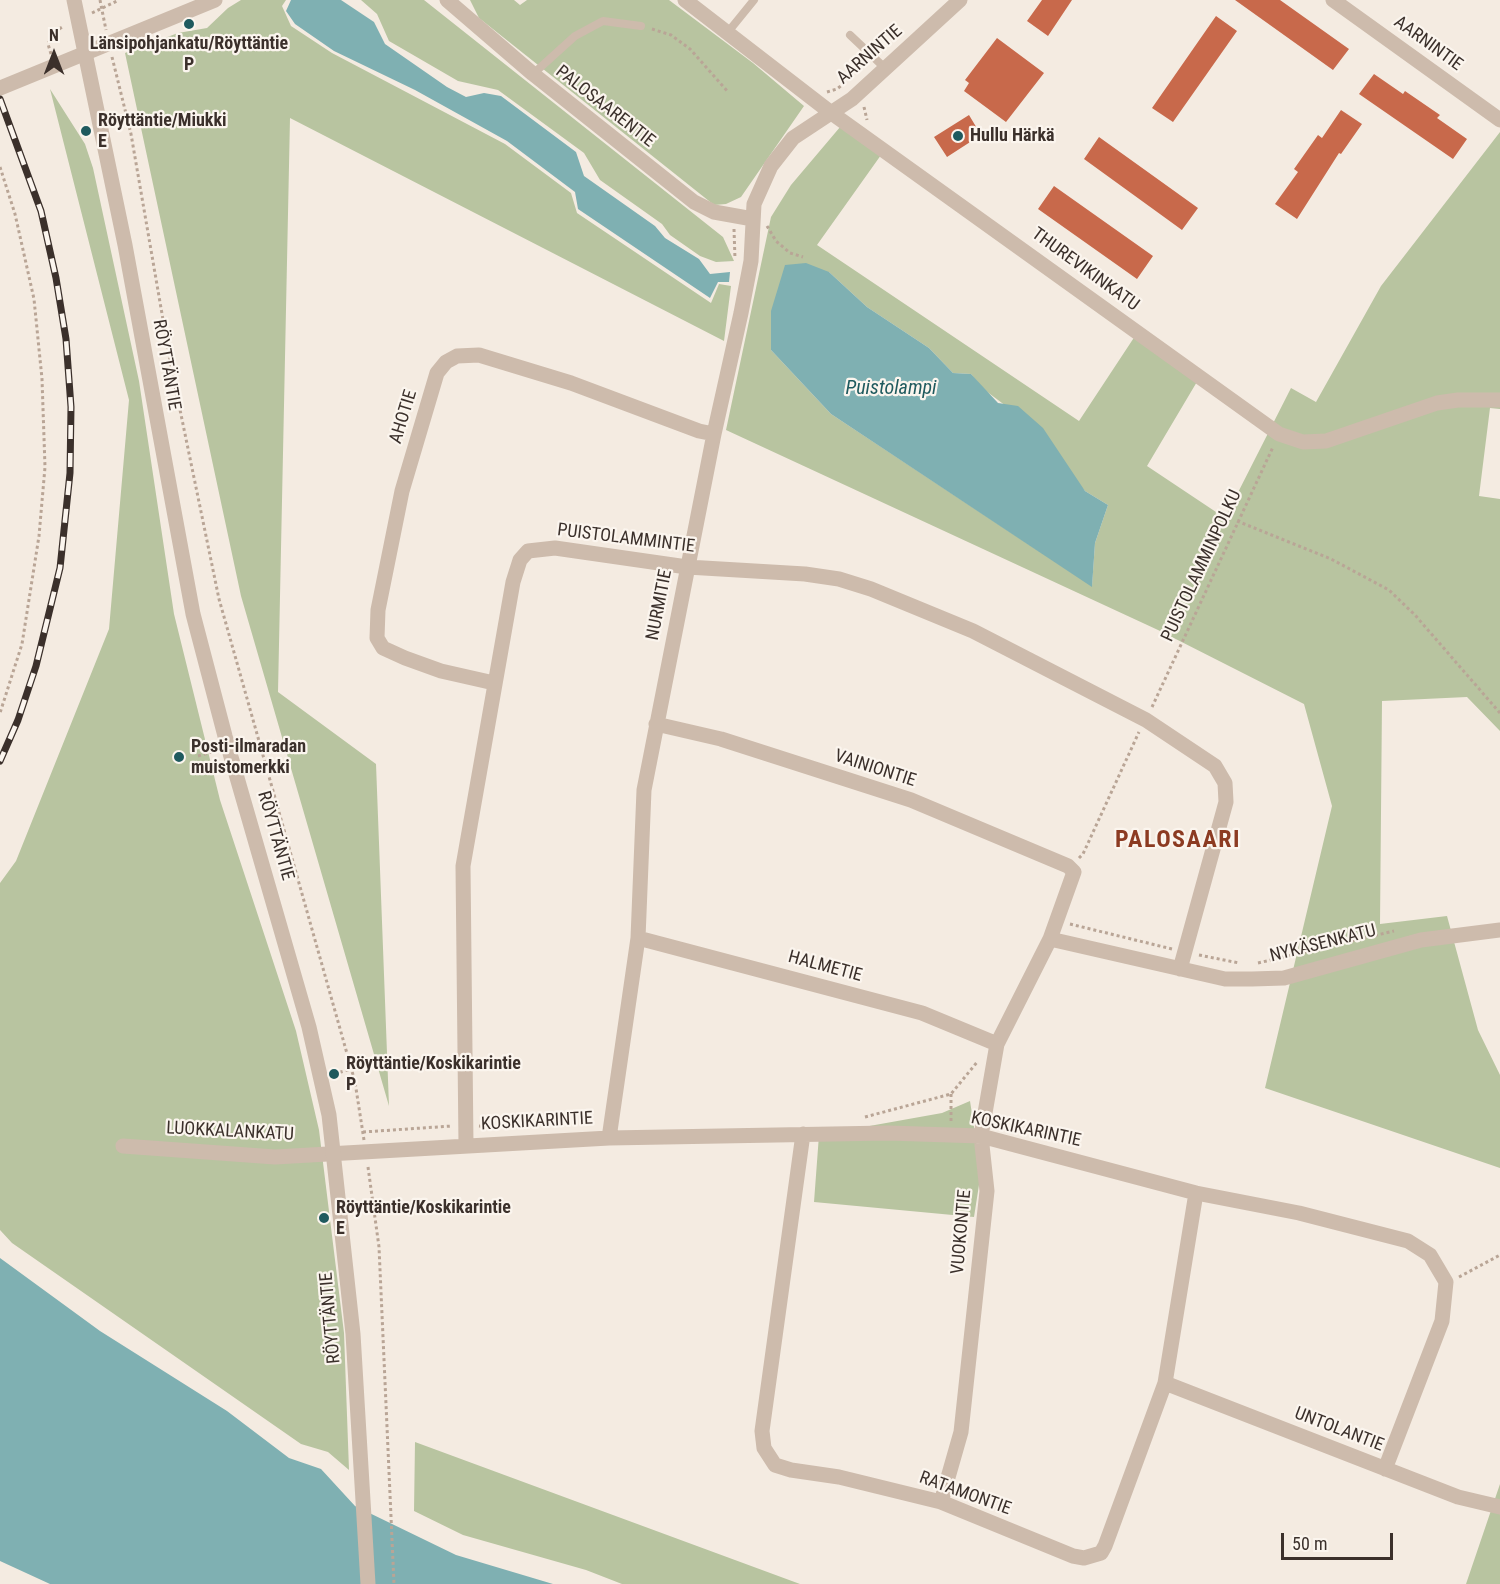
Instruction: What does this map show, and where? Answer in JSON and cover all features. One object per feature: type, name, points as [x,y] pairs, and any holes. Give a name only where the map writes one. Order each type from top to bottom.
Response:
[{"type":"street","name":"RÖYTTÄNTIE","points":[[74,0],[125,245],[193,614],[225,736],[309,1027],[335,1154],[353,1334],[368,1584]]},
{"type":"street","points":[[0,88],[215,0]]},
{"type":"street","name":"PALOSAARENTIE","points":[[447,0],[533,74],[694,202],[714,212],[754,211]]},
{"type":"street","name":"THUREVIKINKATU","points":[[685,0],[830,112],[1279,434],[1303,442],[1326,441],[1437,403],[1458,400],[1500,400]]},
{"type":"street","name":"AARNINTIE","points":[[1334,0],[1500,120]]},
{"type":"street","name":"AARNINTIE","points":[[830,112],[852,99],[886,69],[954,2]]},
{"type":"street","name":"NURMITIE","points":[[609,1138],[638,938],[644,790],[687,567],[751,261],[754,211],[771,166],[793,138],[830,112]]},
{"type":"street","name":"AHOTIE","points":[[494,683],[441,671],[405,658],[383,648],[377,638],[378,610],[402,491],[437,373],[446,362],[457,356],[479,355],[571,383],[714,435]]},
{"type":"street","name":"PUISTOLAMMINTIE","points":[[466,1145],[463,866],[513,582],[520,560],[528,551],[555,548],[687,567],[805,573],[839,579],[871,589],[973,631],[1146,720],[1215,766],[1225,783],[1226,802],[1180,969]]},
{"type":"street","name":"VAINIONTIE","points":[[656,724],[721,740],[911,800],[1071,869]]},
{"type":"street","name":"VUOKONTIE","points":[[940,1502],[962,1421],[987,1191],[981,1136],[992,1042],[1050,939],[1058,921],[1071,869]]},
{"type":"street","name":"NYKÄSENKATU","points":[[1050,939],[1225,979],[1284,978],[1421,940],[1500,930]]},
{"type":"street","name":"HALMETIE","points":[[638,938],[922,1013],[992,1042]]},
{"type":"street","name":"KOSKIKARINTIE","points":[[335,1154],[392,1148],[609,1138],[803,1134],[981,1136],[1196,1193],[1299,1213],[1408,1241],[1430,1255],[1446,1282]]},
{"type":"street","name":"RATAMONTIE","points":[[803,1134],[764,1407],[762,1431],[764,1448],[775,1465],[791,1470],[839,1477],[940,1502],[1073,1556],[1092,1557],[1101,1553],[1105,1546],[1165,1383],[1196,1193]]},
{"type":"street","name":"LUOKKALANKATU","points":[[123,1146],[275,1156],[335,1154]]},
{"type":"street","points":[[1385,1469],[1442,1322],[1446,1282]]},
{"type":"street","name":"UNTOLANTIE","points":[[1165,1383],[1458,1497],[1500,1507]]},
{"type":"lane","points":[[728,32],[754,0]]},
{"type":"lane","points":[[533,74],[575,36],[603,21],[641,26]]},
{"type":"lane","points":[[850,35],[886,69]]},
{"type":"path","points":[[100,0],[131,134],[171,366],[219,599],[351,1069],[363,1132],[379,1247],[393,1584]]},
{"type":"path","points":[[641,26],[671,35],[690,49],[728,92]]},
{"type":"path","points":[[837,89],[865,107],[866,119],[875,126]]},
{"type":"path","points":[[0,167],[15,214],[34,299],[42,379],[45,467],[39,536],[22,644],[0,713]]},
{"type":"path","points":[[754,211],[776,241],[790,254],[803,257]]},
{"type":"path","name":"PUISTOLAMMINPOLKU","points":[[1071,869],[1083,854],[1279,434]]},
{"type":"path","points":[[1237,521],[1331,559],[1389,590],[1415,615],[1452,661],[1500,713]]},
{"type":"path","points":[[1058,921],[1226,962],[1244,963]]},
{"type":"path","points":[[1252,963],[1274,961],[1398,930]]},
{"type":"path","points":[[857,1118],[951,1094],[975,1067],[992,1042]]},
{"type":"path","points":[[334,1074],[351,1069]]},
{"type":"path","points":[[951,1094],[951,1135]]},
{"type":"path","points":[[363,1132],[466,1126],[512,1128]]},
{"type":"path","points":[[1446,1282],[1500,1255]]},
{"type":"green space","points":[[241,0],[286,0],[282,6],[291,26],[332,53],[505,144],[571,193],[577,213],[711,303],[719,284],[731,286],[724,341],[290,118],[278,692],[376,764],[389,1106],[241,596],[125,53],[178,33],[207,28],[228,8]]},
{"type":"green space","points":[[361,0],[424,0],[723,237],[734,261],[716,262],[700,256],[670,235],[662,224],[600,180],[584,153],[498,90],[458,81],[389,41],[377,14]]},
{"type":"green space","points":[[470,0],[514,0],[520,5],[527,0],[669,0],[753,63],[804,106],[741,197],[726,204],[714,205],[479,18]]},
{"type":"green space","points":[[50,89],[85,144],[93,168],[139,381],[174,614],[220,800],[296,1031],[319,1130],[344,1333],[349,1470],[328,1452],[301,1444],[12,1243],[0,1230],[0,883],[16,861],[109,629],[129,400]]},
{"type":"green space","points":[[846,120],[886,148],[817,245],[1079,421],[1139,330],[1201,375],[1147,466],[1225,518],[1291,388],[1316,402],[1381,286],[1500,132],[1500,409],[1490,408],[1479,496],[1500,499],[1500,731],[1467,697],[1382,701],[1380,924],[1447,916],[1478,1030],[1500,1075],[1500,1168],[1265,1088],[1332,806],[1304,704],[1158,630],[726,430],[771,217],[791,185]],"holes":[[[829,272],[867,307],[929,348],[953,373],[971,374],[982,388],[1006,406],[1085,491],[1108,505],[1095,543],[1092,586],[831,414],[771,350]]]},
{"type":"green space","points":[[970,1101],[981,1172],[974,1217],[814,1202],[819,1135],[942,1113]]},
{"type":"green space","points":[[415,1442],[800,1584],[622,1584],[586,1570],[463,1535],[414,1511]]},
{"type":"green space","points":[[1500,1484],[1500,1584],[1466,1584]]},
{"type":"water","points":[[291,0],[341,0],[374,22],[385,44],[447,87],[466,97],[484,93],[501,96],[576,152],[584,176],[655,226],[665,238],[699,259],[710,274],[730,272],[729,282],[718,282],[710,298],[578,209],[575,192],[507,141],[415,90],[334,51],[295,24],[286,11]]},
{"type":"water","name":"Puistolampi","points":[[806,263],[829,272],[867,307],[929,348],[953,373],[971,374],[998,403],[1018,406],[1043,428],[1085,491],[1108,505],[1095,543],[1092,587],[831,414],[771,350],[771,311],[785,265]]},
{"type":"water","points":[[0,1258],[100,1331],[227,1411],[289,1458],[321,1469],[355,1506],[456,1555],[553,1584],[50,1584],[0,1561]]},
{"type":"building","points":[[1042,0],[1072,0],[1048,36],[1027,21]]},
{"type":"building","points":[[1235,0],[1280,0],[1349,49],[1333,70]]},
{"type":"building","points":[[1216,16],[1237,31],[1173,122],[1152,108]]},
{"type":"building","points":[[997,38],[1044,73],[1006,122],[964,91],[969,83],[965,80]]},
{"type":"building","points":[[1374,74],[1403,94],[1405,91],[1440,115],[1437,118],[1467,139],[1453,159],[1359,94]]},
{"type":"building","points":[[1341,110],[1362,124],[1341,154],[1339,153],[1297,219],[1275,204],[1298,172],[1294,169],[1318,135],[1322,138]]},
{"type":"building","name":"Hullu Härkä","points":[[969,115],[981,135],[947,157],[934,137]]},
{"type":"building","points":[[1099,137],[1198,208],[1182,230],[1084,159]]},
{"type":"building","points":[[1054,186],[1153,256],[1137,279],[1038,209]]},
{"type":"railway","points":[[0,99],[41,211],[56,278],[66,339],[71,407],[70,473],[60,568],[36,666],[18,720],[0,761]]},
{"type":"place","name":"Länsipohjankatu/Röyttäntie P","points":[[189,24]]},
{"type":"place","name":"Röyttäntie/Miukki E","points":[[86,131]]},
{"type":"place","name":"Hullu Härkä","points":[[958,136]]},
{"type":"place","name":"Posti-ilmaradan muistomerkki","points":[[179,757]]},
{"type":"place","name":"Röyttäntie/Koskikarintie P","points":[[334,1074]]},
{"type":"place","name":"Röyttäntie/Koskikarintie E","points":[[324,1218]]},
{"type":"district","name":"PALOSAARI","points":[[1178,841]]}]
